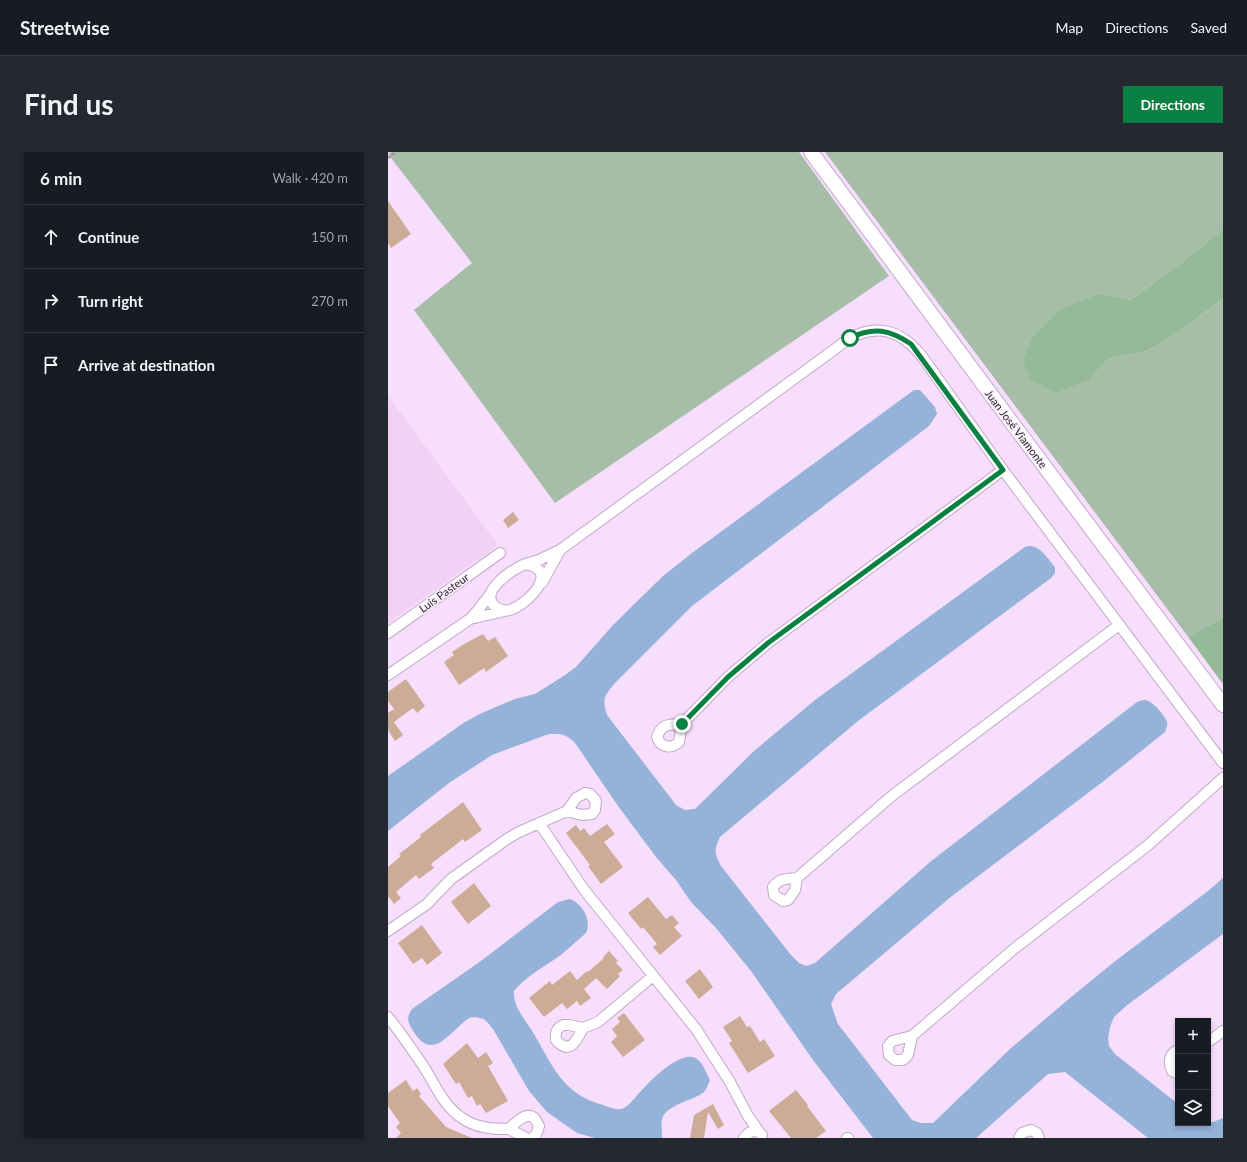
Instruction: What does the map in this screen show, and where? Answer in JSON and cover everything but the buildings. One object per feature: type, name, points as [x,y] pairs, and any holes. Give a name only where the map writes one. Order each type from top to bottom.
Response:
[{"type":"street","name":"Juan José Viamonte","points":[[811,152],[1022,438],[1223,705]]},
{"type":"street","points":[[388,675],[470,619],[500,580],[516,568],[539,560],[560,550],[850,338],[861,333],[872,331],[892,333],[911,344],[1003,470],[1223,763]]},
{"type":"street","points":[[682,724],[728,677],[768,643],[1003,470]]},
{"type":"street","points":[[470,619],[508,610],[524,602],[542,583],[560,550]]},
{"type":"street","name":"Luis Pasteur","points":[[388,633],[500,553]]},
{"type":"street","points":[[525,564],[533,565],[538,569],[541,574],[542,583]]},
{"type":"street","points":[[491,593],[491,599],[494,605],[500,610],[508,610]]},
{"type":"street","points":[[797,878],[904,786],[1119,625]]},
{"type":"street","points":[[912,1036],[1015,948],[1147,846],[1223,778]]},
{"type":"street","points":[[388,930],[427,904],[451,879],[507,839],[568,811]]},
{"type":"street","points":[[539,823],[585,891],[696,1029],[730,1082],[748,1116],[762,1135]]},
{"type":"street","points":[[583,1028],[598,1022],[654,976]]},
{"type":"street","points":[[388,1017],[422,1064],[444,1099],[456,1114],[468,1122],[485,1128],[509,1129],[526,1138]]},
{"type":"street","points":[[1211,1040],[1223,1031]]},
{"type":"street","points":[[1175,1051],[1170,1058],[1169,1065],[1172,1071],[1175,1072]]},
{"type":"street","points":[[509,1129],[520,1119],[525,1116],[530,1116],[534,1118],[539,1126],[536,1135],[532,1138]]},
{"type":"street","points":[[744,1138],[748,1116]]},
{"type":"street","points":[[1019,1138],[1022,1133],[1031,1130],[1037,1133],[1040,1138]]},
{"type":"street","points":[[744,1138],[751,1131],[755,1131],[762,1135]]},
{"type":"path","points":[[388,158],[396,152]]},
{"type":"shaded area","points":[[388,396],[498,545],[388,623]]},
{"type":"green space","points":[[391,152],[799,152],[889,276],[555,503],[414,310],[472,263],[388,154]]},
{"type":"green space","points":[[825,152],[1223,152],[1223,229],[1185,260],[1131,300],[1099,295],[1090,379],[1108,359],[1147,351],[1165,341],[1223,299],[1223,618],[1197,631],[1189,638]]},
{"type":"green space","points":[[1223,229],[1223,299],[1165,341],[1147,351],[1108,359],[1090,379],[1056,393],[1030,379],[1023,360],[1033,336],[1059,310],[1099,294],[1131,300],[1185,260]]},
{"type":"green space","points":[[1223,618],[1223,684],[1189,638],[1197,631]]},
{"type":"water","points":[[914,390],[920,390],[935,407],[937,414],[929,426],[692,606],[614,684],[608,692],[604,702],[607,715],[676,805],[685,810],[695,809],[754,751],[815,700],[1025,547],[1030,546],[1038,549],[1055,567],[1055,573],[1051,578],[858,721],[720,837],[716,848],[717,858],[721,866],[791,955],[799,963],[806,966],[815,963],[930,862],[1137,702],[1147,700],[1161,712],[1166,719],[1167,724],[1165,732],[1105,780],[952,896],[836,994],[831,1004],[838,1024],[912,1120],[921,1123],[933,1123],[1010,1049],[1070,998],[1223,878],[1223,934],[1126,1006],[1114,1017],[1108,1038],[1109,1046],[1115,1054],[1175,1102],[1175,1126],[1211,1126],[1211,1122],[1223,1118],[1223,1138],[1148,1138],[1065,1072],[1048,1074],[976,1138],[873,1138],[813,1060],[751,971],[716,928],[691,902],[676,880],[656,857],[618,806],[575,743],[565,736],[558,734],[546,735],[492,755],[449,783],[388,831],[388,776],[465,722],[515,699],[535,694],[576,667],[613,625],[663,576],[692,553]]},
{"type":"water","points":[[570,899],[575,901],[585,913],[588,923],[586,933],[562,954],[519,985],[514,991],[516,1003],[521,1014],[561,1078],[578,1094],[589,1100],[612,1108],[621,1109],[627,1106],[645,1086],[668,1066],[675,1062],[687,1057],[692,1057],[699,1060],[710,1080],[707,1088],[700,1095],[674,1106],[664,1114],[662,1119],[662,1138],[595,1138],[577,1133],[547,1112],[529,1091],[493,1029],[484,1019],[475,1017],[469,1018],[447,1037],[433,1045],[426,1044],[419,1039],[409,1023],[408,1016],[412,1009],[481,961],[558,902]]},
{"type":"route","points":[[682,724],[728,677],[792,624],[1003,470],[921,355],[911,344],[901,337],[882,331],[861,333],[850,338]]}]
